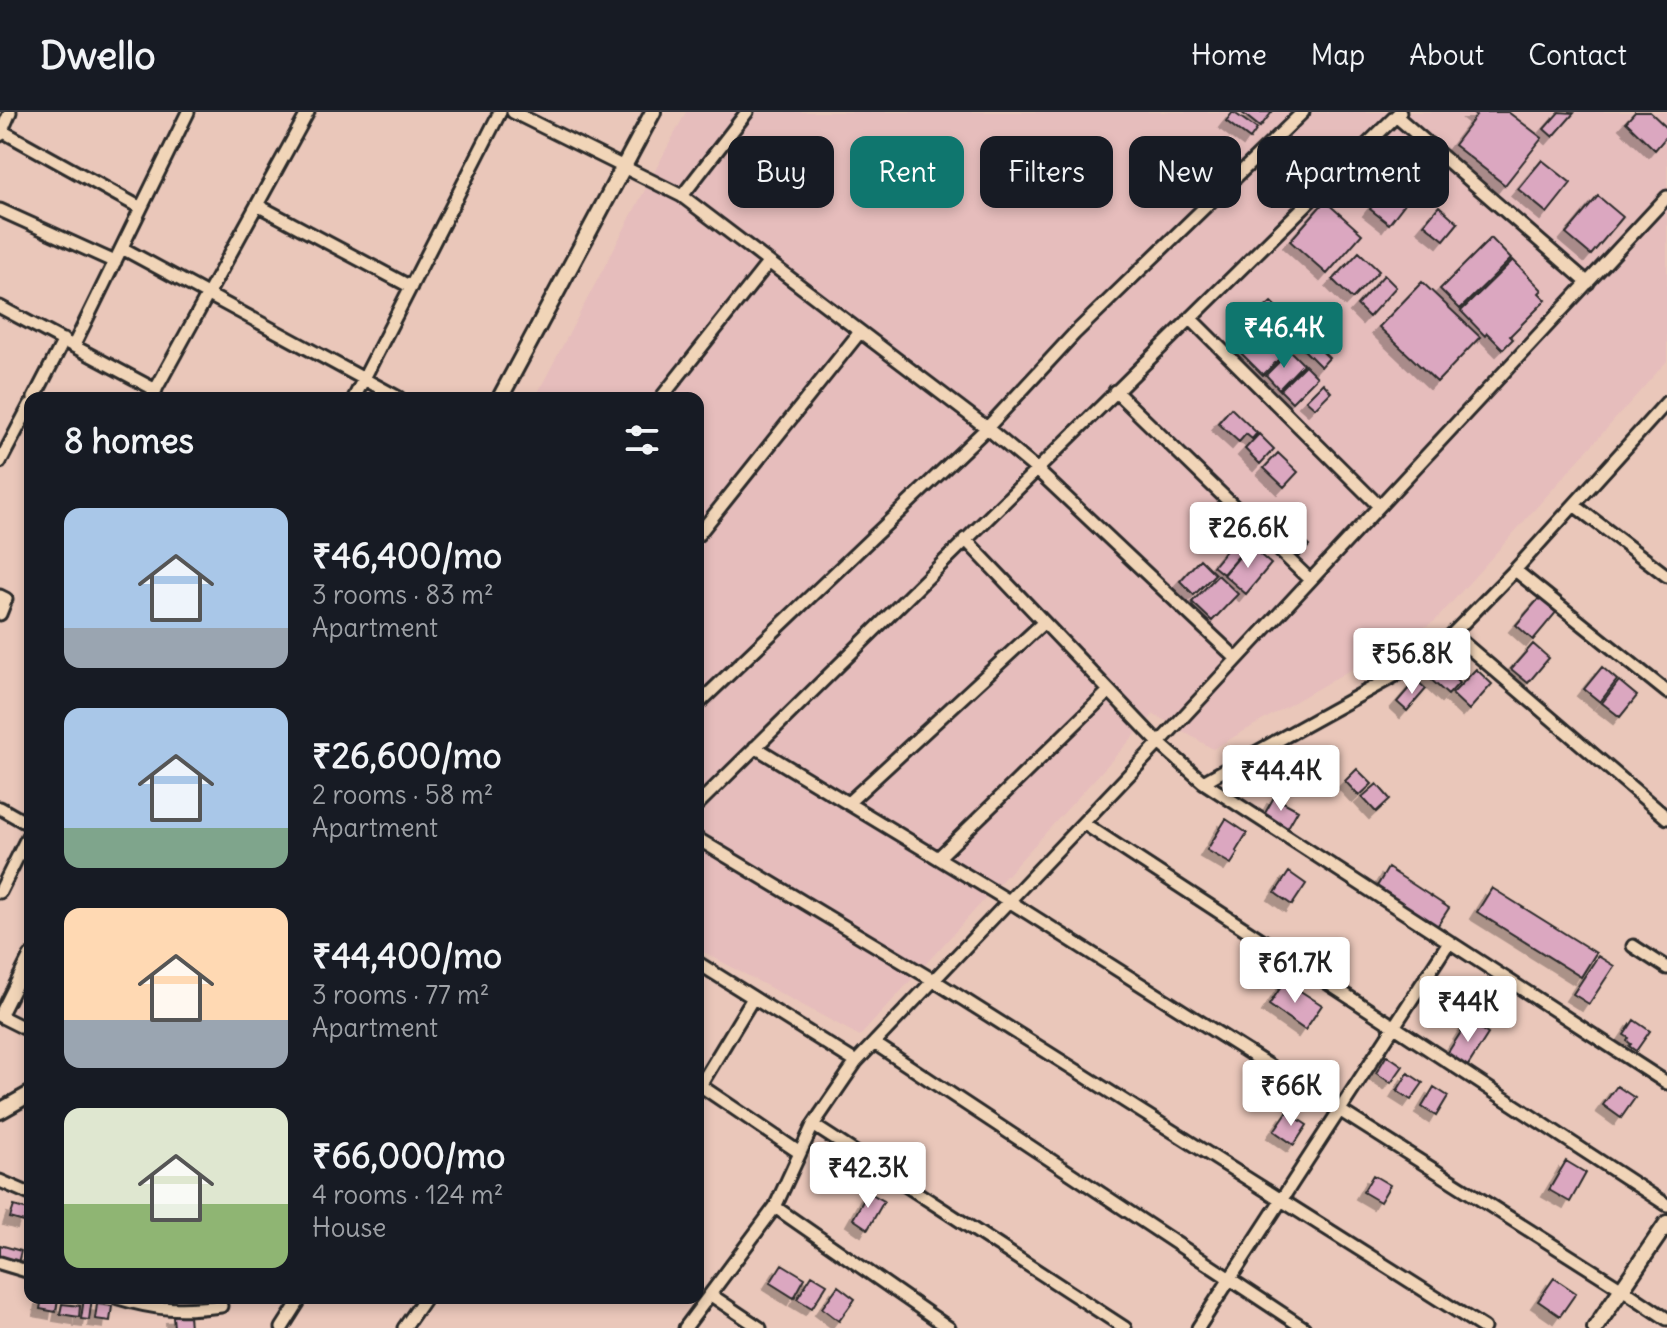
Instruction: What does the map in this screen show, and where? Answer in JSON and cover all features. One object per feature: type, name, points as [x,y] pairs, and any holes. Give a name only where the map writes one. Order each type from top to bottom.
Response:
[{"type":"street","points":[[10,112],[1,133],[141,208]]},
{"type":"street","points":[[154,392],[308,112]]},
{"type":"street","points":[[357,392],[500,112]]},
{"type":"street","points":[[513,112],[682,196],[987,428],[1036,469],[1237,659]]},
{"type":"street","points":[[503,392],[653,112]]},
{"type":"street","points":[[682,196],[747,112]]},
{"type":"street","points":[[704,698],[987,428],[1074,334],[1303,112]]},
{"type":"street","points":[[38,392],[115,262],[186,113]]},
{"type":"street","points":[[704,798],[1398,114],[1588,283]]},
{"type":"street","points":[[704,1304],[775,1207],[813,1125],[856,1062],[1159,743],[1667,197]]},
{"type":"street","points":[[257,205],[411,287]]},
{"type":"street","points":[[0,210],[115,262]]},
{"type":"street","points":[[122,248],[388,392]]},
{"type":"street","points":[[666,392],[769,262]]},
{"type":"street","points":[[0,307],[69,343],[150,392]]},
{"type":"street","points":[[1190,318],[1379,506]]},
{"type":"street","points":[[704,527],[860,332]]},
{"type":"street","points":[[1115,391],[1310,580]]},
{"type":"street","points":[[1203,782],[1432,655],[1515,570],[1667,402]]},
{"type":"street","points":[[0,462],[24,416]]},
{"type":"street","points":[[1574,505],[1667,576]]},
{"type":"street","points":[[965,539],[1159,743],[1203,782],[1667,1083]]},
{"type":"street","points":[[1515,570],[1667,692]]},
{"type":"street","points":[[0,596],[6,599],[0,614]]},
{"type":"street","points":[[848,803],[1044,622]]},
{"type":"street","points":[[1453,634],[1667,818]]},
{"type":"street","points":[[938,858],[1109,691]]},
{"type":"street","points":[[755,747],[1009,901],[1667,1319]]},
{"type":"street","points":[[0,808],[24,822]]},
{"type":"street","points":[[1083,823],[1667,1205]]},
{"type":"street","points":[[704,843],[933,980],[1484,1328]]},
{"type":"street","points":[[0,892],[24,844]]},
{"type":"street","points":[[1198,1328],[1449,942]]},
{"type":"street","points":[[1633,946],[1667,968]]},
{"type":"street","points":[[704,967],[856,1062]]},
{"type":"street","points":[[24,968],[0,1016],[24,1028]]},
{"type":"street","points":[[704,1078],[753,998]]},
{"type":"street","points":[[874,1043],[1304,1328]]},
{"type":"street","points":[[704,1089],[800,1153]]},
{"type":"street","points":[[0,1111],[24,1097]]},
{"type":"street","points":[[813,1125],[1125,1328]]},
{"type":"street","points":[[0,1181],[24,1191]]},
{"type":"street","points":[[775,1207],[949,1328]]},
{"type":"street","points":[[1595,1328],[1667,1223]]},
{"type":"street","points":[[0,1263],[24,1270]]},
{"type":"street","points":[[711,1295],[760,1328]]},
{"type":"street","points":[[138,1304],[187,1310],[221,1306]]},
{"type":"street","points":[[282,1328],[297,1304]]},
{"type":"street","points":[[404,1328],[421,1304]]},
{"type":"street","points":[[685,1328],[704,1304]]},
{"type":"shaded area","points":[[686,112],[1667,112],[1667,361],[1435,621],[1213,749],[1154,714],[860,1036],[704,952],[704,392],[538,392]]},
{"type":"building","points":[[1233,112],[1257,129],[1250,139],[1226,121]]},
{"type":"building","points":[[1241,112],[1272,112],[1260,127]]},
{"type":"building","points":[[1471,112],[1508,112],[1542,138],[1505,185],[1454,145],[1476,116]]},
{"type":"building","points":[[1559,112],[1574,113],[1553,137],[1544,129]]},
{"type":"building","points":[[1635,112],[1650,112],[1667,128],[1667,136],[1655,150],[1626,122]]},
{"type":"building","points":[[1542,160],[1571,183],[1547,213],[1518,189]]},
{"type":"building","points":[[1598,196],[1623,217],[1591,255],[1566,234]]},
{"type":"building","points":[[1319,208],[1333,208],[1362,234],[1327,274],[1290,241]]},
{"type":"building","points":[[1371,208],[1401,208],[1389,224]]},
{"type":"building","points":[[1437,208],[1458,223],[1444,240],[1424,224]]},
{"type":"building","points":[[1491,238],[1511,259],[1460,309],[1440,289]]},
{"type":"building","points":[[1359,252],[1379,271],[1352,299],[1333,280]]},
{"type":"building","points":[[1513,260],[1542,290],[1539,293],[1546,300],[1510,336],[1513,339],[1503,349],[1487,333],[1485,336],[1461,311]]},
{"type":"building","points":[[1384,275],[1396,287],[1369,317],[1357,305]]},
{"type":"building","points":[[1422,282],[1480,337],[1437,382],[1379,327]]},
{"type":"building","points":[[1271,302],[1306,336],[1296,346],[1260,312]]},
{"type":"building","points":[[1261,321],[1289,349],[1263,375],[1235,347]]},
{"type":"building","points":[[1307,337],[1329,358],[1321,367],[1299,345]]},
{"type":"building","points":[[1290,351],[1303,364],[1279,389],[1266,375]]},
{"type":"building","points":[[1305,365],[1317,377],[1292,402],[1280,390]]},
{"type":"building","points":[[1323,383],[1331,392],[1315,408],[1306,400]]},
{"type":"building","points":[[1231,408],[1257,433],[1252,439],[1246,434],[1239,442],[1218,423]]},
{"type":"building","points":[[1259,434],[1274,449],[1260,464],[1245,449]]},
{"type":"building","points":[[1278,453],[1298,472],[1284,487],[1264,468]]},
{"type":"building","points":[[1274,514],[1309,546],[1299,557],[1265,525]]},
{"type":"building","points":[[1239,535],[1249,544],[1223,574],[1213,566]]},
{"type":"building","points":[[1249,545],[1271,564],[1246,594],[1224,575]]},
{"type":"building","points":[[1200,559],[1215,574],[1194,595],[1180,581]]},
{"type":"building","points":[[1218,575],[1238,594],[1212,621],[1192,602]]},
{"type":"building","points":[[1541,596],[1558,610],[1533,640],[1516,625]]},
{"type":"building","points":[[1533,644],[1549,658],[1528,683],[1511,669]]},
{"type":"building","points":[[1438,663],[1459,683],[1448,695],[1427,676]]},
{"type":"building","points":[[1602,667],[1617,680],[1600,702],[1584,689]]},
{"type":"building","points":[[1476,669],[1492,684],[1469,710],[1452,694]]},
{"type":"building","points":[[1416,680],[1426,689],[1407,711],[1397,702]]},
{"type":"building","points":[[1619,681],[1637,696],[1620,717],[1602,703]]},
{"type":"building","points":[[1357,769],[1372,784],[1359,796],[1345,781]]},
{"type":"building","points":[[1377,784],[1390,799],[1376,812],[1362,797]]},
{"type":"building","points":[[1274,797],[1298,810],[1287,829],[1264,815]]},
{"type":"building","points":[[1226,819],[1247,833],[1231,864],[1207,850]]},
{"type":"building","points":[[1388,868],[1449,908],[1436,928],[1376,888]]},
{"type":"building","points":[[1289,872],[1306,884],[1292,905],[1275,893]]},
{"type":"building","points":[[1492,888],[1596,953],[1581,977],[1477,912]]},
{"type":"building","points":[[1598,956],[1614,966],[1589,1004],[1573,994]]},
{"type":"building","points":[[1285,981],[1322,1005],[1305,1030],[1269,1005]]},
{"type":"building","points":[[1634,1020],[1650,1031],[1636,1051],[1629,1046],[1629,1038],[1624,1035]]},
{"type":"building","points":[[1468,1021],[1488,1034],[1467,1067],[1447,1054]]},
{"type":"building","points":[[1387,1055],[1403,1066],[1391,1083],[1376,1073]]},
{"type":"building","points":[[1408,1073],[1423,1083],[1411,1100],[1397,1091]]},
{"type":"building","points":[[1617,1086],[1635,1098],[1621,1118],[1603,1105]]},
{"type":"building","points":[[1434,1087],[1448,1096],[1436,1116],[1422,1107]]},
{"type":"building","points":[[1287,1112],[1307,1125],[1294,1145],[1274,1131]]},
{"type":"building","points":[[1566,1161],[1586,1173],[1570,1202],[1549,1190]]},
{"type":"building","points":[[1373,1175],[1390,1185],[1380,1202],[1363,1192]]},
{"type":"building","points":[[868,1192],[884,1201],[868,1229],[853,1219]]},
{"type":"building","points":[[14,1206],[24,1209],[24,1222],[10,1218]]},
{"type":"building","points":[[0,1245],[21,1251],[17,1267],[0,1262]]},
{"type":"building","points":[[782,1264],[805,1278],[794,1298],[770,1283]]},
{"type":"building","points":[[812,1275],[827,1284],[812,1308],[797,1299]]},
{"type":"building","points":[[1554,1278],[1576,1293],[1560,1316],[1538,1301]]},
{"type":"building","points":[[838,1286],[855,1299],[839,1321],[822,1308]]},
{"type":"building","points":[[41,1304],[57,1304],[56,1312],[40,1309]]},
{"type":"building","points":[[62,1304],[80,1306],[79,1317],[60,1314]]},
{"type":"building","points":[[83,1304],[91,1304],[89,1320],[81,1319]]},
{"type":"building","points":[[97,1304],[112,1306],[110,1321],[95,1319]]},
{"type":"building","points":[[189,1315],[190,1328],[174,1328],[173,1316]]}]
